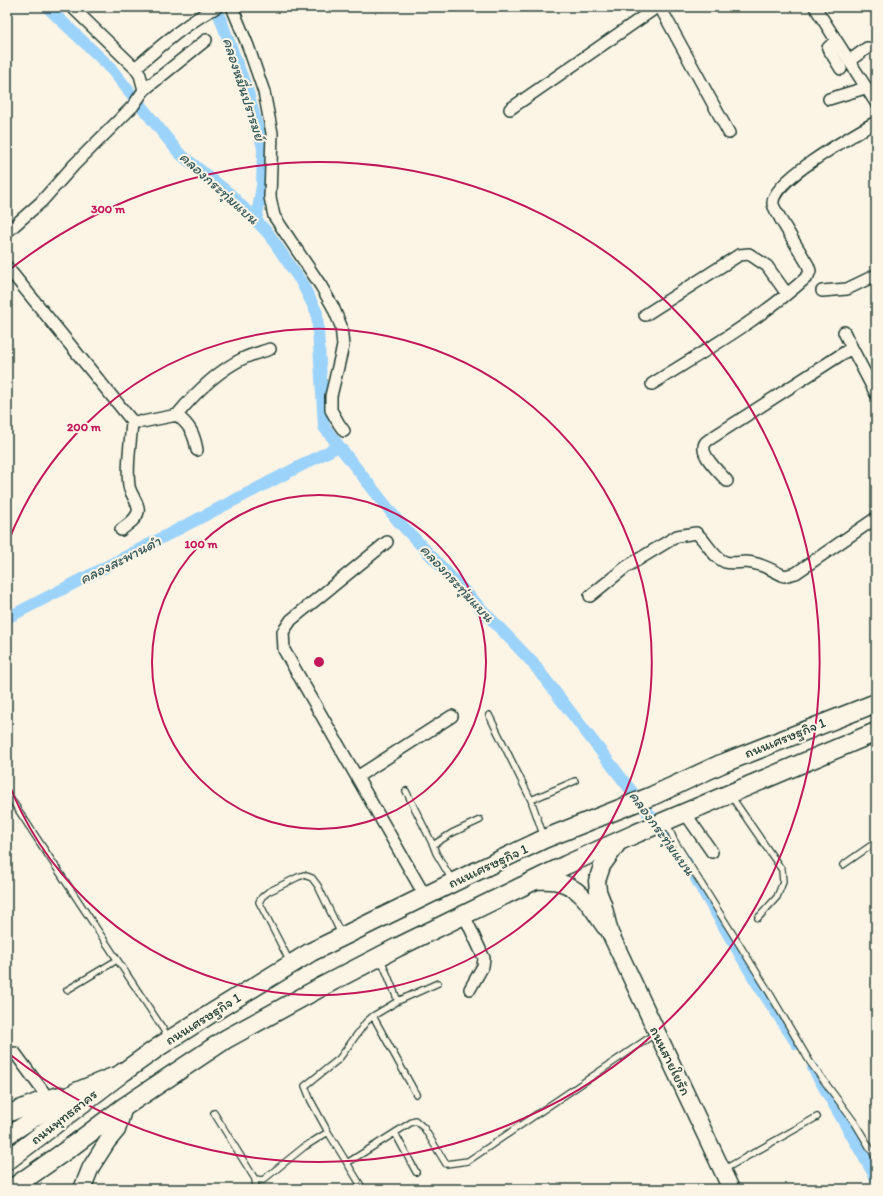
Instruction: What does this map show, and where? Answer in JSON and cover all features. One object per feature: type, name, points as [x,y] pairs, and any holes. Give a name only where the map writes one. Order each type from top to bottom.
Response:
[{"type":"main road","name":"ถนนเศรษฐกิจ 1","points":[[122,1073],[170,1040],[311,952],[544,839],[652,796],[721,764],[876,702]]},
{"type":"main road","name":"ถนนเศรษฐกิจ 1","points":[[124,1107],[226,1039],[380,956],[464,914],[637,833],[876,732]]},
{"type":"main road","name":"ถนนพุทธสาคร","points":[[7,1161],[122,1073]]},
{"type":"main road","name":"ถนนพุทธสาคร","points":[[10,1189],[71,1147],[124,1107]]},
{"type":"street","points":[[72,7],[135,68],[140,74],[143,92]]},
{"type":"street","points":[[232,7],[248,46],[264,92],[272,133],[270,197],[274,216],[321,286],[333,306],[341,326],[343,346],[331,396],[331,410],[344,430]]},
{"type":"street","points":[[510,109],[658,7],[729,133]]},
{"type":"street","points":[[815,7],[865,88],[876,103]]},
{"type":"street","points":[[135,68],[193,20],[214,8]]},
{"type":"street","points":[[7,232],[41,202],[74,165],[133,106],[143,92],[206,40]]},
{"type":"street","points":[[836,40],[828,48],[840,69]]},
{"type":"street","points":[[849,61],[867,48]]},
{"type":"street","points":[[829,99],[865,88]]},
{"type":"street","points":[[652,384],[748,324],[808,276],[810,271],[808,265],[773,203],[776,192],[798,171],[876,122]]},
{"type":"street","points":[[645,315],[739,255],[749,254],[767,266],[787,294]]},
{"type":"street","points":[[7,267],[132,421],[128,468],[129,487],[138,508],[138,513],[134,519],[121,530]]},
{"type":"street","points":[[822,291],[847,289],[876,275]]},
{"type":"street","points":[[844,332],[876,394]]},
{"type":"street","points":[[727,481],[706,456],[703,448],[704,444],[852,348]]},
{"type":"street","points":[[132,421],[142,422],[177,415],[194,394],[227,367],[245,357],[270,349]]},
{"type":"street","points":[[177,415],[189,426],[194,434],[197,450]]},
{"type":"street","points":[[590,596],[626,567],[677,536],[696,534],[701,537],[716,556],[724,561],[735,564],[746,562],[762,565],[784,576],[796,573],[876,518]]},
{"type":"street","points":[[387,542],[291,620],[283,632],[284,650],[425,896]]},
{"type":"street","points":[[357,777],[452,716]]},
{"type":"street","points":[[685,813],[712,852]]},
{"type":"street","name":"ถนนสายใยรัก","points":[[610,933],[603,904],[598,891],[597,881],[602,866],[619,842]]},
{"type":"street","name":"ถนนสายใยรัก","points":[[533,881],[558,882],[571,887],[584,896],[610,933],[731,1189]]},
{"type":"street","points":[[464,914],[484,958],[483,966],[470,989]]},
{"type":"street","points":[[15,1053],[48,1098]]},
{"type":"street","points":[[7,1113],[48,1098],[76,1091],[122,1073]]},
{"type":"street","points":[[7,1136],[23,1124],[76,1091]]},
{"type":"street","points":[[82,1189],[91,1166],[117,1130],[124,1107]]},
{"type":"lane","points":[[489,715],[531,800],[544,839]]},
{"type":"lane","points":[[531,800],[575,781]]},
{"type":"lane","points":[[406,791],[436,853],[454,882]]},
{"type":"lane","points":[[7,793],[170,1040]]},
{"type":"lane","points":[[730,794],[782,870],[783,882],[777,897],[758,918]]},
{"type":"lane","points":[[433,845],[452,833],[480,820]]},
{"type":"lane","points":[[665,822],[674,840],[769,992],[810,1062],[855,1123],[876,1158]]},
{"type":"lane","points":[[843,865],[876,842]]},
{"type":"lane","points":[[291,964],[259,902],[268,892],[304,875],[312,878],[318,886],[342,937]]},
{"type":"lane","points":[[380,956],[398,1001]]},
{"type":"lane","points":[[67,990],[117,960]]},
{"type":"lane","points":[[363,1189],[328,1132],[311,1101],[305,1086],[339,1059],[366,1022],[373,1016],[398,1001],[438,983]]},
{"type":"lane","points":[[373,1016],[416,1094]]},
{"type":"lane","points":[[347,1163],[415,1120],[424,1128],[446,1164],[468,1161],[657,1033]]},
{"type":"lane","points":[[214,1113],[255,1180],[256,1189]]},
{"type":"lane","points":[[723,1170],[817,1117]]},
{"type":"lane","points":[[255,1180],[263,1180],[304,1147],[328,1132]]},
{"type":"lane","points":[[395,1133],[416,1172]]},
{"type":"waterway","name":"คลองกระทุ่มแบน","points":[[47,7],[108,65],[179,153],[230,194],[268,233],[302,283],[317,313],[324,427],[398,521],[532,662],[687,863]]},
{"type":"waterway","name":"คลองหมื่นปรารมย์","points":[[216,7],[248,92],[263,148],[262,186],[256,221]]},
{"type":"waterway","name":"คลองสะพานดำ","points":[[7,618],[339,446]]},
{"type":"waterway","name":"คลองกระทุ่มแบน","points":[[696,879],[755,980],[797,1044]]},
{"type":"waterway","name":"คลองกระทุ่มแบน","points":[[813,1068],[876,1178]]}]
